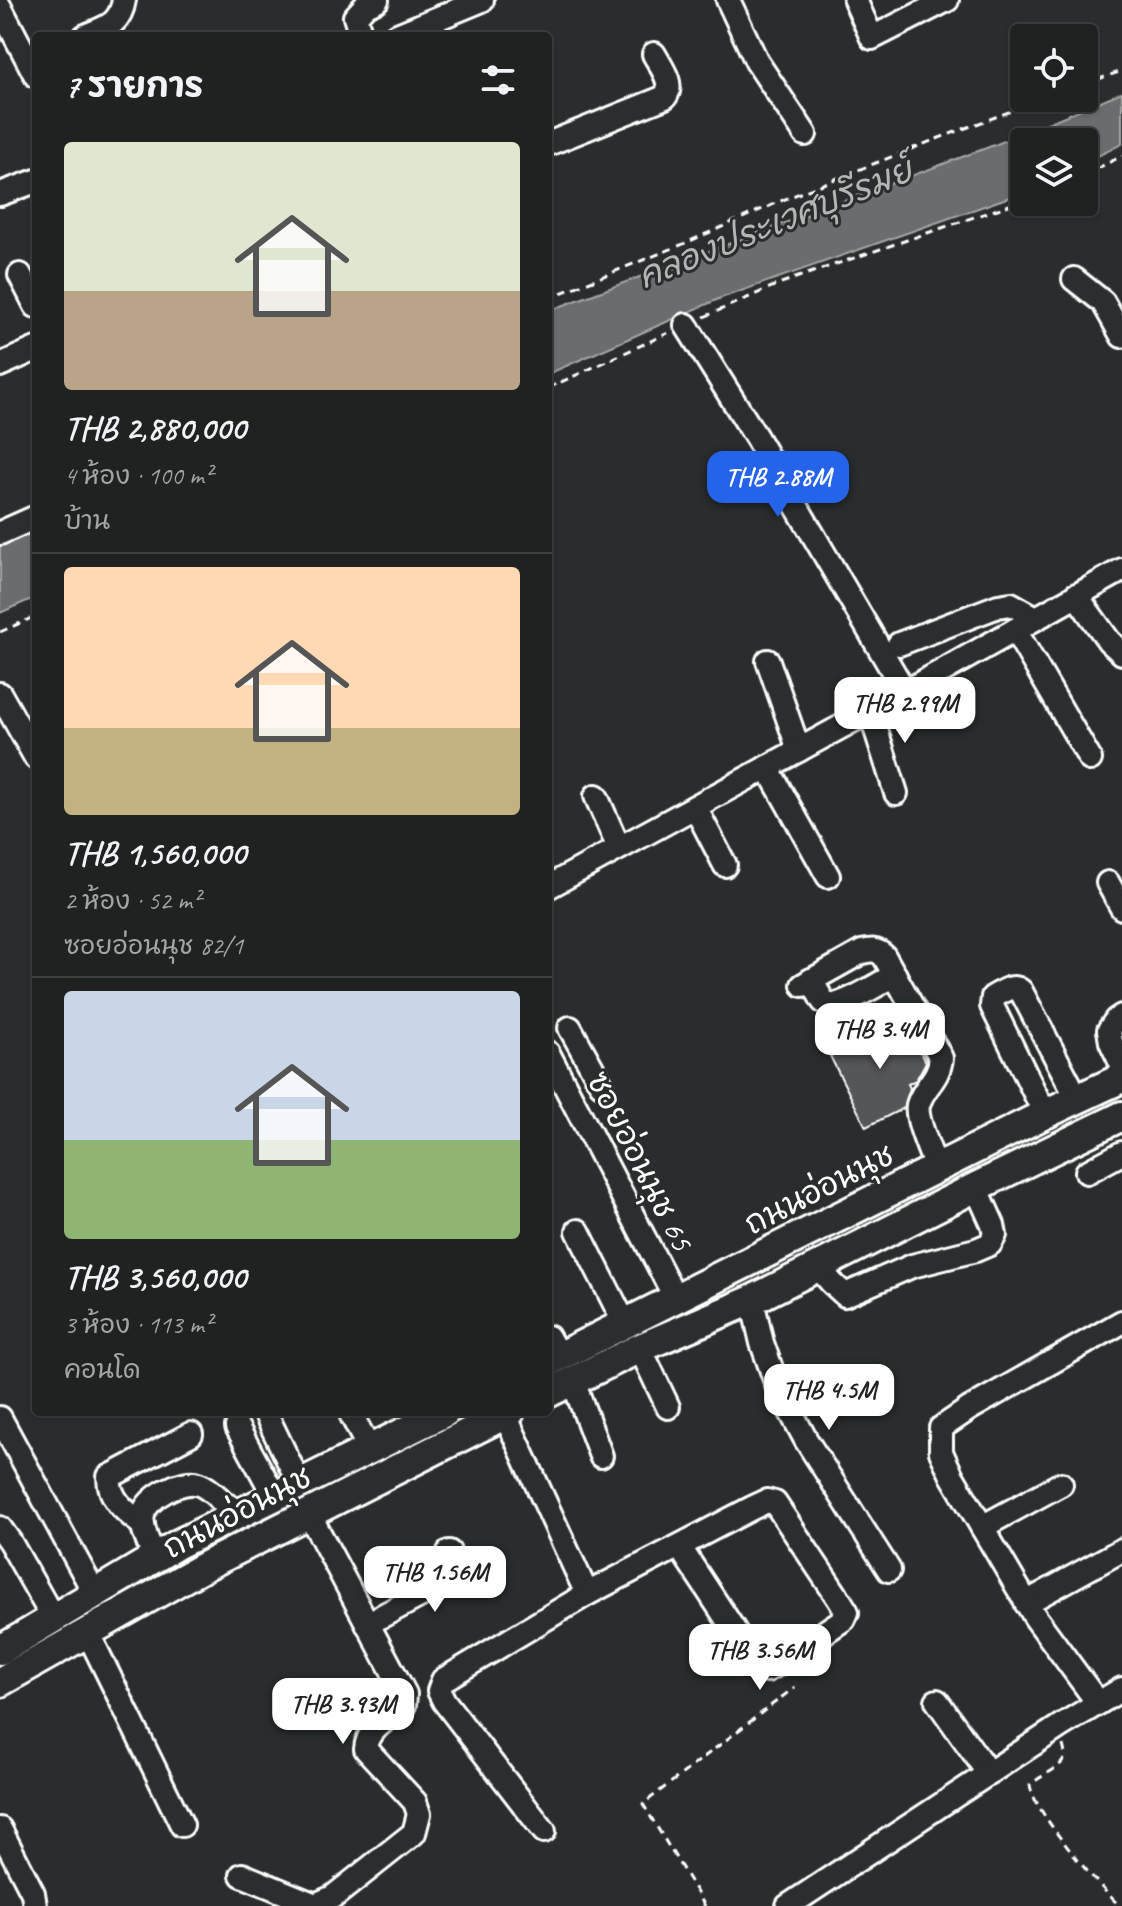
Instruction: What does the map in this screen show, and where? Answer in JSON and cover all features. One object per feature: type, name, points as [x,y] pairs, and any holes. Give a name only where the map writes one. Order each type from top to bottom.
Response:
[{"type":"main road","name":"ถนนอ่อนนุช","points":[[633,1336],[676,1299],[1122,1078]]},
{"type":"main road","name":"ถนนอ่อนนุช","points":[[555,1366],[633,1336],[690,1327],[752,1300],[1122,1117]]},
{"type":"main road","points":[[1002,1135],[1018,1166]]},
{"type":"main road","points":[[676,1299],[690,1327]]},
{"type":"main road","name":"ถนนอ่อนนุช","points":[[2,1643],[53,1618],[154,1557],[437,1416]]},
{"type":"main road","name":"ถนนอ่อนนุช","points":[[0,1682],[207,1565],[501,1416]]},
{"type":"street","points":[[94,32],[119,18],[124,0]]},
{"type":"street","points":[[360,32],[355,17],[366,5],[377,0]]},
{"type":"street","points":[[405,32],[482,0]]},
{"type":"street","points":[[728,0],[757,62],[805,134]]},
{"type":"street","points":[[855,0],[872,38],[947,0]]},
{"type":"street","points":[[0,7],[32,63]]},
{"type":"street","points":[[552,142],[665,97],[670,86],[654,54]]},
{"type":"street","points":[[0,194],[32,182]]},
{"type":"street","points":[[20,275],[32,298]]},
{"type":"street","points":[[1074,279],[1103,302],[1122,336]]},
{"type":"street","points":[[686,325],[756,437],[905,692]]},
{"type":"street","points":[[0,365],[32,351]]},
{"type":"street","points":[[0,533],[32,519]]},
{"type":"street","points":[[552,885],[1122,570]]},
{"type":"street","points":[[1076,595],[1109,641],[1122,653]]},
{"type":"street","points":[[899,644],[998,606],[1011,604],[1036,618]]},
{"type":"street","points":[[1015,630],[1090,759]]},
{"type":"street","points":[[768,661],[799,750]]},
{"type":"street","points":[[0,694],[32,751]]},
{"type":"street","points":[[870,711],[896,793]]},
{"type":"street","points":[[767,767],[828,876]]},
{"type":"street","points":[[596,796],[619,848]]},
{"type":"street","points":[[695,807],[725,865]]},
{"type":"street","points":[[1108,883],[1122,908]]},
{"type":"street","points":[[895,975],[829,1006],[807,982],[862,952],[880,951],[895,975],[941,1058],[940,1069],[918,1106],[918,1117],[936,1168]]},
{"type":"street","points":[[1045,1114],[992,1006],[993,997],[1013,987],[1021,991],[1077,1098]]},
{"type":"street","points":[[1122,1016],[1109,1030],[1122,1065]]},
{"type":"street","points":[[570,1028],[601,1084]]},
{"type":"street","points":[[559,1074],[587,1058]]},
{"type":"street","name":"ซอยอ่อนนุช 65","points":[[552,1061],[676,1299]]},
{"type":"street","points":[[1087,1172],[1122,1153]]},
{"type":"street","points":[[818,1267],[845,1295],[912,1266],[990,1244],[995,1235],[993,1225],[976,1187]]},
{"type":"street","points":[[578,1231],[668,1407]]},
{"type":"street","points":[[752,1300],[769,1367],[778,1388],[806,1440],[889,1570]]},
{"type":"street","points":[[1098,1703],[1026,1603],[952,1476],[941,1452],[941,1428],[1122,1322]]},
{"type":"street","points":[[555,1366],[601,1456]]},
{"type":"street","points":[[266,1416],[286,1489]]},
{"type":"street","points":[[352,1416],[369,1449]]},
{"type":"street","points":[[508,1416],[587,1594]]},
{"type":"street","points":[[0,1418],[94,1592]]},
{"type":"street","points":[[237,1427],[266,1483],[286,1489]]},
{"type":"street","points":[[143,1525],[118,1506],[109,1477],[191,1434]]},
{"type":"street","points":[[154,1557],[143,1516],[158,1495],[189,1482],[197,1483],[241,1512]]},
{"type":"street","points":[[982,1527],[1061,1484]]},
{"type":"street","points":[[544,1831],[444,1701],[439,1691],[443,1680],[587,1594],[679,1546],[767,1501],[775,1503],[847,1612],[844,1619],[778,1664],[767,1670],[759,1668],[679,1546]]},
{"type":"street","points":[[242,1875],[315,1905],[333,1897],[414,1833],[419,1814],[415,1802],[366,1749],[372,1732],[404,1705],[405,1694],[308,1512]]},
{"type":"street","points":[[0,1528],[53,1618]]},
{"type":"street","points":[[1026,1603],[1122,1550]]},
{"type":"street","points":[[367,1624],[425,1593],[434,1584],[449,1552]]},
{"type":"street","points":[[87,1631],[182,1825]]},
{"type":"street","points":[[788,1906],[1062,1725],[1122,1689]]},
{"type":"street","points":[[937,1701],[989,1774]]},
{"type":"street","points":[[0,1829],[33,1893],[35,1906]]},
{"type":"path","points":[[1098,79],[1122,71]]},
{"type":"path","points":[[552,296],[833,180],[1010,112]]},
{"type":"path","points":[[1098,168],[1122,156]]},
{"type":"path","points":[[552,386],[781,283],[1010,205]]},
{"type":"path","points":[[0,632],[32,618]]},
{"type":"path","points":[[705,1906],[643,1804],[795,1687]]},
{"type":"path","points":[[1062,1725],[1063,1762],[1034,1780],[1030,1790],[1063,1841],[1120,1906]]},
{"type":"shaded area","points":[[1122,92],[1122,144],[1098,156],[1098,128],[1035,128],[1074,112],[1098,112],[1098,102]]},
{"type":"shaded area","points":[[1010,139],[1010,197],[721,298],[552,372],[552,310]]},
{"type":"shaded area","points":[[32,523],[32,599],[0,613],[0,538]]},
{"type":"building","points":[[903,1019],[926,1062],[916,1080],[908,1084],[910,1088],[904,1108],[866,1127],[830,1056]]},
{"type":"water label","name":"คลองประเวศบุรีรมย์","points":[[775,223]]}]
